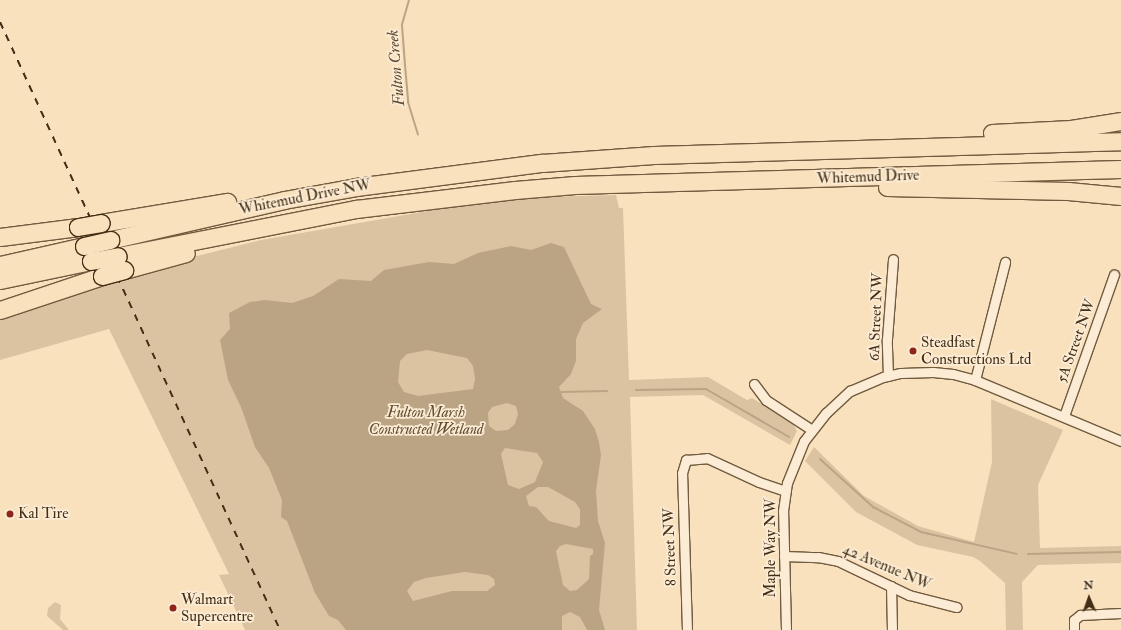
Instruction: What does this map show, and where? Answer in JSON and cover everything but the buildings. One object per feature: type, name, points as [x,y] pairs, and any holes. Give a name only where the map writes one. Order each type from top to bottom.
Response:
[{"type":"highway","points":[[728,152],[799,144],[1071,128],[1121,121]]},
{"type":"highway","name":"Whitemud Drive","points":[[616,159],[728,152],[1121,141]]},
{"type":"highway","name":"Whitemud Drive NW","points":[[0,265],[284,200],[356,186],[542,163],[616,159]]},
{"type":"highway","name":"Whitemud Drive","points":[[615,184],[1121,169]]},
{"type":"highway","name":"Whitemud Drive NW","points":[[0,280],[91,262],[121,263],[356,209],[476,193],[615,184]]},
{"type":"highway","points":[[645,184],[1068,191],[1121,196]]},
{"type":"highway","points":[[0,237],[78,227],[267,196],[356,186]]},
{"type":"highway","points":[[0,310],[102,276],[121,263]]},
{"type":"street","name":"6A Street NW","points":[[888,376],[887,339],[892,258]]},
{"type":"street","points":[[975,380],[1004,262]]},
{"type":"street","name":"5A Street NW","points":[[1064,416],[1114,275]]},
{"type":"street","name":"Maple Way NW","points":[[786,630],[784,556],[785,491],[793,462],[812,430],[826,412],[850,392],[888,376],[915,371],[933,372],[975,380],[1121,441]]},
{"type":"street","points":[[754,384],[766,400],[812,430]]},
{"type":"street","name":"8 Street NW","points":[[686,630],[684,463],[691,458],[707,458],[785,491]]},
{"type":"street","name":"42 Avenue NW","points":[[784,556],[828,558],[850,565],[914,597],[956,607]]},
{"type":"street","points":[[891,586],[892,630]]},
{"type":"street","points":[[1074,630],[1076,618],[1083,614],[1121,613]]},
{"type":"green space","name":"Fulton Marsh Constructed Wetland","points":[[616,195],[619,208],[623,208],[629,380],[708,377],[747,400],[752,398],[792,422],[797,431],[790,445],[703,395],[630,397],[637,630],[245,630],[219,575],[229,574],[109,329],[0,360],[0,315],[145,269],[261,240],[462,205],[541,197]]},
{"type":"green space","points":[[991,399],[1063,430],[1038,485],[1040,548],[1121,546],[1121,563],[1038,565],[1022,582],[1023,630],[1006,630],[1005,583],[980,561],[973,557],[917,545],[856,512],[805,461],[814,447],[864,496],[918,526],[974,542],[992,462]]},
{"type":"green space","points":[[55,602],[61,605],[60,619],[69,630],[63,630],[47,616],[48,608]]},
{"type":"shaded area","name":"Fulton Marsh Constructed Wetland","points":[[551,243],[564,247],[591,304],[602,309],[583,323],[576,339],[576,361],[571,374],[559,387],[563,398],[583,411],[595,429],[599,442],[601,455],[596,491],[598,521],[605,543],[599,610],[605,630],[587,630],[580,617],[570,612],[562,616],[562,630],[346,630],[338,620],[329,616],[315,593],[287,521],[281,517],[282,500],[269,468],[255,447],[241,407],[228,380],[220,340],[230,329],[229,313],[250,302],[265,300],[292,303],[313,296],[339,279],[371,281],[384,270],[429,262],[454,264],[478,253],[511,246],[531,250]],"holes":[[[427,350],[467,358],[473,366],[475,379],[473,389],[418,396],[404,392],[398,382],[400,361],[407,354]],[[507,403],[516,406],[518,414],[515,424],[508,430],[496,431],[489,426],[488,413],[492,407]],[[505,448],[537,453],[543,462],[535,482],[519,489],[508,485],[501,454]],[[538,487],[548,487],[575,502],[580,509],[580,525],[576,528],[549,521],[536,507],[529,506],[526,496]],[[566,544],[593,549],[593,554],[590,556],[589,579],[577,590],[570,591],[563,585],[556,551],[560,546]],[[465,572],[488,575],[494,579],[495,585],[487,591],[452,591],[413,601],[407,591],[414,582],[426,578]]]},
{"type":"waterway","name":"Fulton Creek","points":[[409,0],[402,25],[408,102],[418,135]]},
{"type":"waterway","points":[[636,390],[706,389],[789,437]]},
{"type":"waterway","points":[[561,392],[607,391]]},
{"type":"waterway","points":[[820,459],[873,507],[921,532],[1017,554]]},
{"type":"waterway","points":[[1028,554],[1121,552]]},
{"type":"railway","points":[[0,22],[280,630]]},
{"type":"place","name":"Steadfast Constructions Ltd","points":[[913,351]]},
{"type":"place","name":"Kal Tire","points":[[10,514]]},
{"type":"place","name":"Walmart Supercentre","points":[[173,608]]}]
